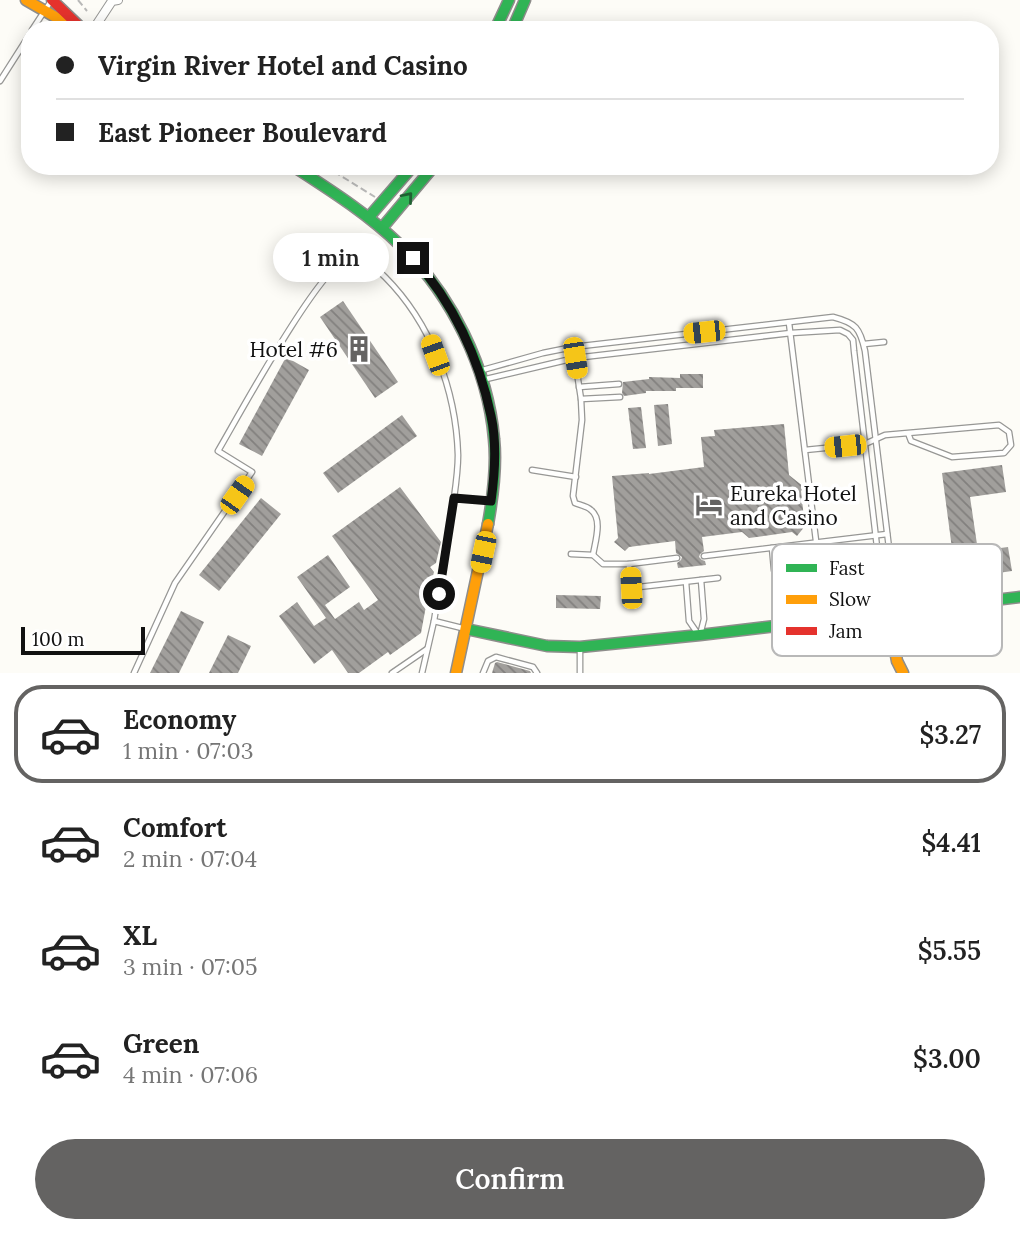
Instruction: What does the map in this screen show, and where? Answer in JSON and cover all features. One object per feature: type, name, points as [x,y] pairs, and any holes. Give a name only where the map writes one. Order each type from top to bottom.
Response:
[{"type":"main road","points":[[26,0],[62,21]]},
{"type":"main road","points":[[52,0],[72,21]]},
{"type":"main road","points":[[499,21],[509,0]]},
{"type":"main road","points":[[516,21],[525,0]]},
{"type":"main road","points":[[306,175],[396,239],[430,277],[455,316],[480,376],[492,417],[495,462],[487,531],[456,673]]},
{"type":"main road","points":[[376,223],[407,175]]},
{"type":"main road","points":[[376,223],[425,175]]},
{"type":"main road","points":[[1002,599],[1020,597]]},
{"type":"main road","points":[[467,629],[547,646],[580,647],[772,626]]},
{"type":"main road","points":[[896,656],[903,673]]},
{"type":"street","points":[[99,21],[112,1],[118,0]]},
{"type":"lane","points":[[38,21],[52,0]]},
{"type":"lane","points":[[0,81],[21,48]]},
{"type":"lane","points":[[134,673],[175,583],[252,472],[218,451],[299,313],[333,268],[347,258],[356,257],[377,269],[401,293],[430,339],[452,399],[458,456],[454,498],[434,621],[422,673]]},
{"type":"lane","points":[[480,376],[543,353],[573,347],[833,317],[848,321],[856,327],[864,344],[888,544]]},
{"type":"lane","points":[[789,323],[816,542]]},
{"type":"lane","points":[[480,376],[575,358],[839,330],[853,340],[876,544]]},
{"type":"lane","points":[[864,344],[884,342]]},
{"type":"lane","points":[[573,347],[582,420],[573,496],[575,503],[590,508],[598,521],[593,555]]},
{"type":"lane","points":[[579,387],[619,384]]},
{"type":"lane","points":[[606,386],[608,399]]},
{"type":"lane","points":[[581,399],[620,397]]},
{"type":"lane","points":[[805,450],[865,444],[885,435],[999,425],[1009,432],[1011,445],[1004,453],[952,457],[911,441],[908,433]]},
{"type":"lane","points":[[532,470],[576,477]]},
{"type":"lane","points":[[454,498],[491,501]]},
{"type":"lane","points":[[801,544],[887,534]]},
{"type":"lane","points":[[704,556],[772,548]]},
{"type":"lane","points":[[571,554],[593,555],[603,564],[629,564],[677,558]]},
{"type":"lane","points":[[629,564],[631,588],[718,578]]},
{"type":"lane","points":[[700,635],[704,619],[701,580]]},
{"type":"lane","points":[[686,582],[689,621],[700,635]]},
{"type":"lane","points":[[434,621],[467,629]]},
{"type":"lane","points":[[580,647],[580,673]]},
{"type":"lane","points":[[392,673],[428,648]]},
{"type":"lane","points":[[484,673],[488,661],[496,657],[533,667],[537,673]]},
{"type":"path","points":[[78,0],[87,11]]},
{"type":"path","points":[[339,175],[376,198]]},
{"type":"building","name":"Hotel #6","points":[[343,301],[398,382],[375,398],[320,317]]},
{"type":"building","points":[[286,357],[309,370],[262,456],[239,444]]},
{"type":"building","points":[[680,374],[703,374],[703,388],[646,391],[624,396],[622,393],[623,382],[649,377],[680,378]]},
{"type":"building","points":[[668,404],[672,444],[658,446],[654,405]]},
{"type":"building","points":[[641,407],[646,448],[633,449],[628,408]]},
{"type":"building","points":[[402,415],[417,436],[338,493],[323,473]]},
{"type":"building","name":"Eureka Hotel and Casino","points":[[784,424],[789,475],[804,487],[801,491],[804,518],[801,522],[805,526],[797,536],[792,532],[749,538],[742,532],[702,537],[704,551],[699,557],[706,565],[678,568],[677,563],[682,557],[676,553],[675,541],[629,547],[625,551],[614,542],[618,538],[612,476],[704,467],[701,437],[715,436],[714,430]]},
{"type":"building","points":[[1002,465],[1006,492],[970,497],[977,544],[951,544],[942,473]]},
{"type":"building","points":[[400,487],[441,542],[436,563],[430,567],[434,572],[429,591],[422,600],[426,606],[421,633],[359,673],[348,673],[332,650],[314,664],[279,616],[297,602],[314,626],[326,618],[297,577],[328,555],[350,587],[325,605],[335,619],[359,602],[364,610],[378,600],[332,536]]},
{"type":"building","points":[[261,498],[281,514],[219,591],[199,575]]},
{"type":"building","points":[[1008,547],[1012,571],[1002,572],[1002,548]]},
{"type":"building","points":[[556,595],[601,596],[600,609],[556,608]]},
{"type":"building","points":[[181,611],[204,622],[179,673],[150,673]]},
{"type":"building","points":[[228,635],[251,646],[238,673],[209,673]]},
{"type":"building","points":[[497,662],[530,671],[531,673],[492,673]]},
{"type":"traffic: fast","points":[[499,21],[509,0]]},
{"type":"traffic: fast","points":[[516,21],[525,0]]},
{"type":"traffic: fast","points":[[306,175],[375,223],[400,245],[418,264],[451,309],[475,359],[490,412],[495,460],[488,524]]},
{"type":"traffic: fast","points":[[369,217],[405,175]]},
{"type":"traffic: fast","points":[[382,228],[426,175]]},
{"type":"traffic: fast","points":[[1002,599],[1020,597]]},
{"type":"traffic: fast","points":[[466,629],[547,646],[580,647],[772,626]]},
{"type":"traffic: slow","points":[[26,0],[62,21]]},
{"type":"traffic: slow","points":[[456,673],[488,524]]},
{"type":"traffic: slow","points":[[896,656],[903,673]]},
{"type":"traffic: jam","points":[[52,0],[74,21]]},
{"type":"place","name":"Hotel #6","points":[[359,349]]},
{"type":"place","name":"Eureka Hotel and Casino","points":[[709,505]]},
{"type":"route","points":[[413,258],[430,277],[455,316],[481,380],[492,417],[495,462],[491,501],[454,498],[439,594]]}]
